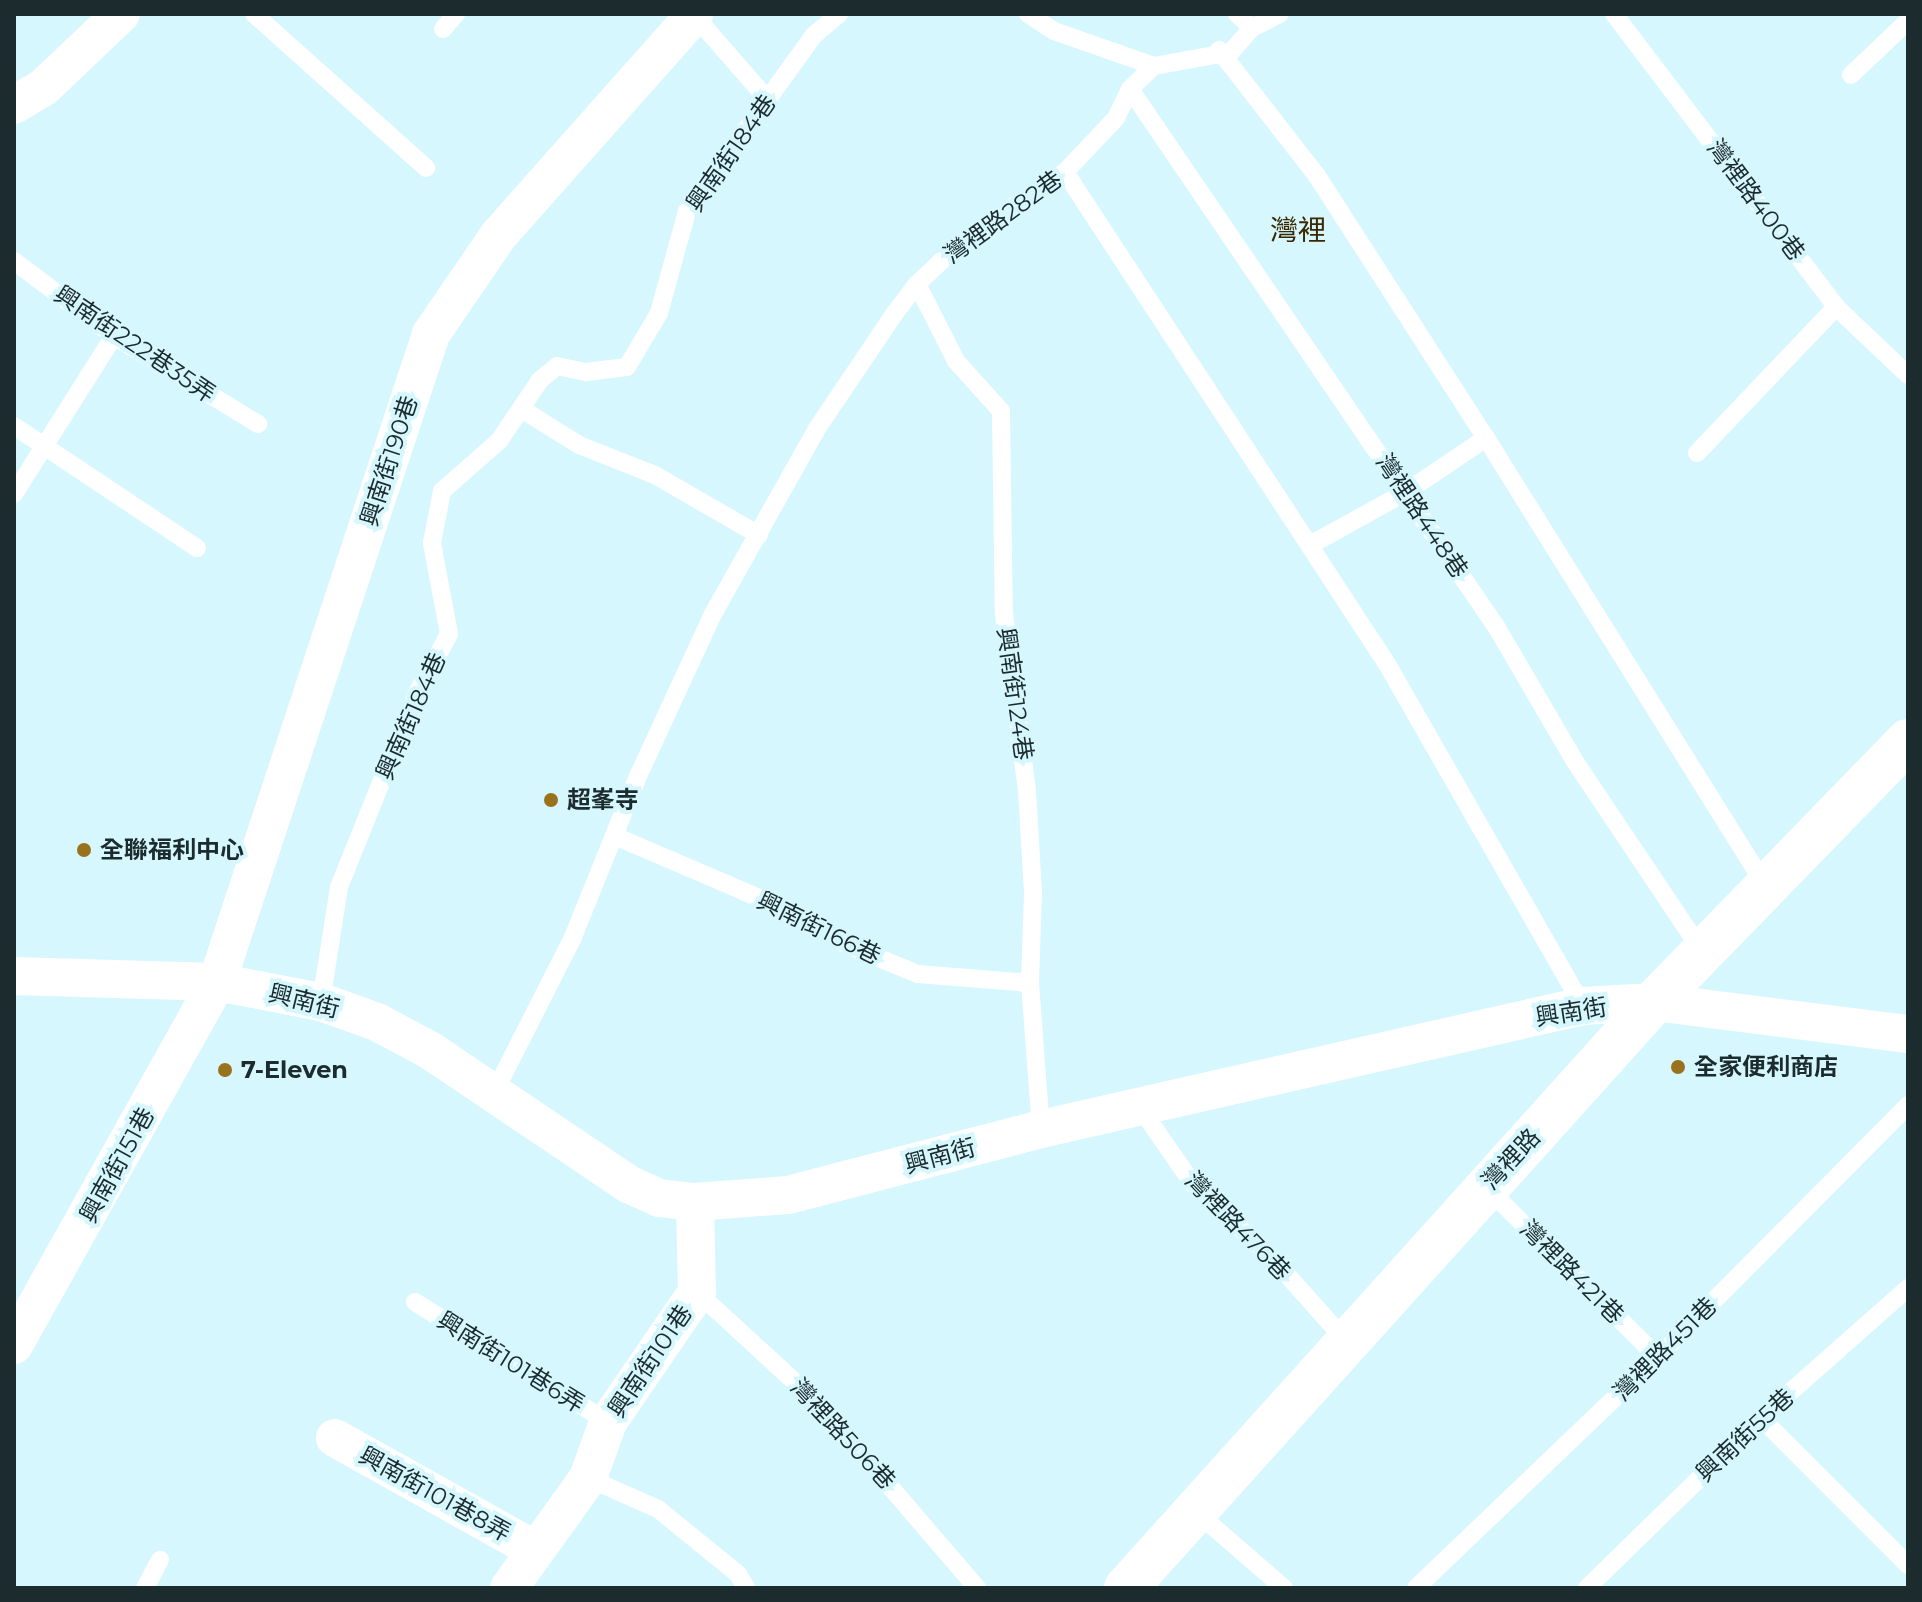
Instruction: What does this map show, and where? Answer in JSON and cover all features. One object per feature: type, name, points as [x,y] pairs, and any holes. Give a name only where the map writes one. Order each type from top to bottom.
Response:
[{"type":"street","points":[[14,105],[44,87],[121,14]]},
{"type":"street","name":"興南街190巷","points":[[217,982],[431,334],[498,236],[694,14]]},
{"type":"street","name":"灣裡路","points":[[1126,1588],[1345,1340],[1654,1002],[1908,741]]},
{"type":"street","name":"興南街","points":[[14,976],[217,982],[321,1002],[377,1022],[495,1091],[628,1184],[660,1198],[695,1202],[788,1195],[1041,1129],[1583,1006],[1654,1002],[1908,1034]]},
{"type":"street","name":"興南街151巷","points":[[14,1345],[217,982]]},
{"type":"street","name":"興南街101巷","points":[[509,1588],[534,1549],[588,1478],[608,1422],[697,1292],[695,1202]]},
{"type":"street","name":"興南街101巷8弄","points":[[335,1438],[534,1549]]},
{"type":"lane","points":[[254,14],[426,168]]},
{"type":"lane","points":[[443,29],[456,14]]},
{"type":"lane","points":[[694,14],[768,100]]},
{"type":"lane","name":"興南街184巷","points":[[321,1002],[339,887],[417,693],[449,634],[432,543],[442,491],[499,441],[523,410],[540,380],[557,366],[586,372],[627,367],[659,313],[687,211],[814,35],[839,14]]},
{"type":"lane","points":[[1028,14],[1054,31],[1154,66]]},
{"type":"lane","points":[[1237,14],[1252,28]]},
{"type":"lane","name":"灣裡路282巷","points":[[759,535],[818,427],[917,284],[967,237],[1065,172],[1116,118],[1130,89],[1154,66],[1219,50],[1231,52],[1252,28],[1280,14]]},
{"type":"lane","name":"灣裡路400巷","points":[[1614,14],[1836,307],[1908,375]]},
{"type":"lane","points":[[1851,75],[1908,21]]},
{"type":"lane","points":[[1219,50],[1317,176],[1486,438],[1765,885]]},
{"type":"lane","name":"灣裡路448巷","points":[[1130,89],[1406,492],[1702,951]]},
{"type":"lane","points":[[1065,172],[1387,664],[1583,1006]]},
{"type":"lane","name":"興南街222巷35弄","points":[[14,261],[114,336],[258,424]]},
{"type":"lane","name":"興南街124巷","points":[[917,284],[956,361],[1001,411],[1004,614],[1018,698],[1033,892],[1030,983],[1041,1129]]},
{"type":"lane","points":[[1697,453],[1836,307]]},
{"type":"lane","points":[[14,494],[114,336]]},
{"type":"lane","points":[[495,1091],[617,837],[639,774],[713,614],[759,535],[655,475],[579,445],[523,410]]},
{"type":"lane","points":[[14,426],[197,548]]},
{"type":"lane","points":[[1310,545],[1406,492],[1486,438]]},
{"type":"lane","name":"興南街166巷","points":[[617,837],[799,915],[849,946],[918,974],[1030,983]]},
{"type":"lane","name":"灣裡路451巷","points":[[1416,1588],[1658,1357],[1908,1105]]},
{"type":"lane","name":"灣裡路476巷","points":[[1139,1106],[1193,1184],[1272,1258],[1345,1340]]},
{"type":"lane","name":"灣裡路421巷","points":[[1485,1186],[1658,1357]]},
{"type":"lane","name":"興南街55巷","points":[[1587,1588],[1761,1418],[1908,1288]]},
{"type":"lane","name":"灣裡路506巷","points":[[697,1292],[821,1406],[977,1588]]},
{"type":"lane","name":"興南街101巷6弄","points":[[415,1302],[608,1422]]},
{"type":"lane","points":[[1761,1418],[1908,1565]]},
{"type":"lane","points":[[588,1478],[658,1509],[738,1574],[746,1588]]},
{"type":"lane","points":[[1193,1509],[1284,1588]]},
{"type":"lane","points":[[145,1588],[160,1560]]},
{"type":"place","name":"超峯寺","points":[[551,800]]},
{"type":"place","name":"全聯福利中心","points":[[84,850]]},
{"type":"place","name":"全家便利商店","points":[[1678,1067]]},
{"type":"place","name":"7-Eleven","points":[[225,1070]]},
{"type":"district","name":"灣裡","points":[[1298,230]]}]
